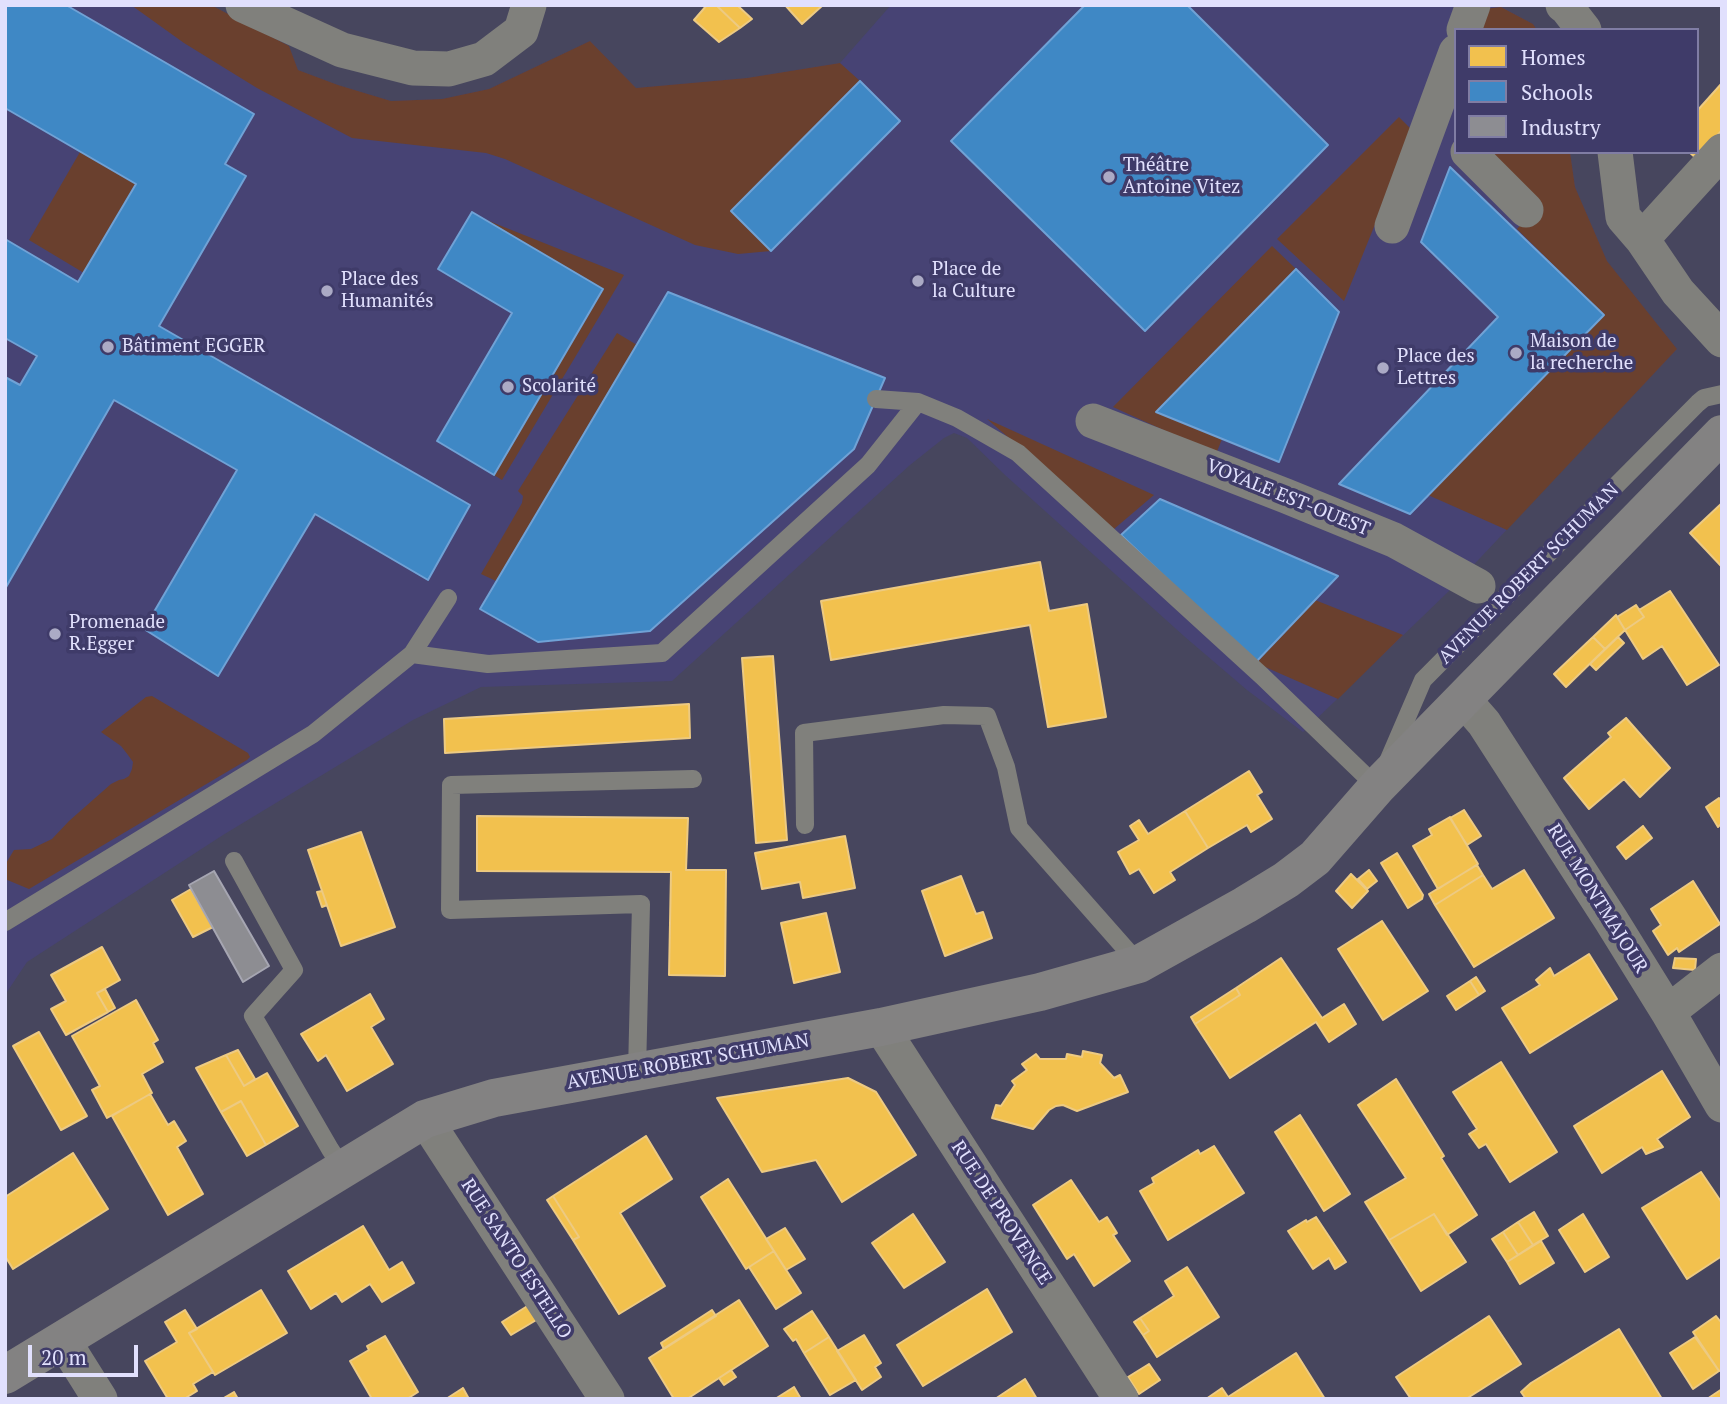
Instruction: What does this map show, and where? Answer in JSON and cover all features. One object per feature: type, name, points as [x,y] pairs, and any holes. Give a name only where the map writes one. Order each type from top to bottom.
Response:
[{"type":"street","points":[[243,5],[342,50],[413,68],[449,69],[484,59],[521,31],[529,5]]},
{"type":"street","points":[[1465,28],[1474,5]]},
{"type":"street","points":[[1563,5],[1582,28]]},
{"type":"street","points":[[1392,226],[1444,128],[1454,65]]},
{"type":"street","points":[[1642,239],[1722,151]]},
{"type":"street","points":[[1470,154],[1526,210]]},
{"type":"street","points":[[1615,154],[1623,217],[1642,239],[1678,292],[1722,340]]},
{"type":"street","name":"VOYALE EST-OUEST","points":[[1093,421],[1291,482],[1478,586]]},
{"type":"street","name":"AVENUE ROBERT SCHUMAN","points":[[5,1375],[425,1119],[494,1098],[881,1027],[1040,992],[1139,964],[1245,905],[1315,859],[1377,787],[1722,435]]},
{"type":"street","name":"RUE MONTMAJOUR","points":[[1463,699],[1484,723],[1611,920],[1722,1105]]},
{"type":"street","points":[[1668,1012],[1722,970]]},
{"type":"street","name":"RUE DE PROVENCE","points":[[881,1027],[1121,1399]]},
{"type":"street","name":"RUE SANTO ESTELLO","points":[[425,1119],[607,1399]]},
{"type":"street","points":[[64,1339],[100,1399]]},
{"type":"lane","name":"AVENUE ROBERT SCHUMAN","points":[[1377,787],[1423,680],[1698,403],[1704,398],[1722,394]]},
{"type":"lane","points":[[876,399],[918,402],[957,418],[1018,453],[1262,676],[1377,787]]},
{"type":"lane","points":[[412,654],[488,664],[662,653],[868,465],[918,402]]},
{"type":"lane","points":[[5,922],[313,734],[412,654],[448,598]]},
{"type":"lane","points":[[805,825],[804,733],[944,715],[987,716],[1006,766],[1019,828],[1139,964]]},
{"type":"lane","points":[[636,1072],[641,904],[450,910],[451,785],[693,779]]},
{"type":"lane","points":[[234,860],[294,970],[253,1016],[343,1169]]},
{"type":"shaded area","points":[[5,5],[211,5],[289,46],[298,70],[391,101],[442,99],[489,89],[590,41],[636,88],[747,78],[840,63],[891,5],[1498,5],[1536,28],[1454,28],[1454,154],[1570,154],[1575,187],[1607,261],[1677,349],[1449,591],[1303,732],[1247,690],[1185,637],[967,438],[954,433],[910,465],[672,681],[481,687],[413,720],[223,835],[27,962],[5,995]]},
{"type":"shaded area","points":[[131,5],[211,5],[289,46],[298,70],[391,101],[442,99],[489,89],[590,41],[636,88],[747,78],[840,63],[860,81],[731,211],[771,251],[738,254],[695,245],[505,159],[486,153],[352,138],[257,88],[184,43]]},
{"type":"shaded area","points":[[1501,7],[1536,28],[1477,28],[1484,9]]},
{"type":"shaded area","points":[[1399,117],[1410,128],[1344,301],[1277,239]]},
{"type":"shaded area","points":[[80,152],[136,184],[84,273],[29,240]]},
{"type":"shaded area","points":[[1489,154],[1570,154],[1575,187],[1607,261],[1677,349],[1507,530],[1428,495],[1604,315],[1517,229],[1539,204]]},
{"type":"shaded area","points":[[484,219],[624,275],[502,480],[494,475],[603,289]]},
{"type":"shaded area","points":[[1272,246],[1296,269],[1157,412],[1222,439],[1216,454],[1113,407]]},
{"type":"shaded area","points":[[617,333],[637,345],[496,581],[481,574],[522,503],[523,496],[518,491]]},
{"type":"shaded area","points":[[987,419],[1154,495],[1114,529]]},
{"type":"shaded area","points":[[1315,600],[1403,635],[1338,699],[1256,663]]},
{"type":"shaded area","points":[[152,696],[248,753],[250,757],[29,889],[5,879],[5,865],[14,850],[31,849],[52,839],[111,784],[129,776],[133,762],[121,746],[101,732],[146,697]]},
{"type":"building: Homes","points":[[707,5],[716,5],[740,28],[719,42],[694,20]]},
{"type":"building: Homes","points":[[716,5],[737,5],[752,19],[740,28]]},
{"type":"building: Homes","points":[[785,5],[823,5],[802,24]]},
{"type":"building: Homes","points":[[1722,83],[1722,130],[1697,159],[1691,154],[1699,154],[1699,109]]},
{"type":"building: Homes","points":[[1722,503],[1722,567],[1690,533]]},
{"type":"building: Homes","points":[[1040,562],[1049,611],[1087,604],[1106,717],[1048,727],[1030,625],[831,660],[821,601]]},
{"type":"building: Homes","points":[[1670,591],[1719,665],[1687,685],[1662,646],[1643,659],[1625,630],[1644,617],[1639,610]]},
{"type":"building: Homes","points":[[1636,605],[1644,617],[1625,630],[1617,617]]},
{"type":"building: Homes","points":[[1616,615],[1625,630],[1605,649],[1593,637]]},
{"type":"building: Homes","points":[[1593,637],[1605,649],[1566,687],[1554,674]]},
{"type":"building: Homes","points":[[1618,637],[1624,643],[1596,670],[1590,664]]},
{"type":"building: Homes","points":[[773,656],[787,840],[756,843],[742,658]]},
{"type":"building: Homes","points":[[689,704],[690,738],[445,753],[444,719]]},
{"type":"building: Homes","points":[[1626,718],[1670,768],[1640,797],[1624,779],[1589,809],[1564,778],[1611,737],[1608,733]]},
{"type":"building: Homes","points":[[1249,771],[1262,792],[1257,795],[1272,819],[1251,832],[1247,825],[1208,848],[1185,811]]},
{"type":"building: Homes","points":[[1719,798],[1722,802],[1722,823],[1718,827],[1706,807]]},
{"type":"building: Homes","points":[[1464,810],[1481,836],[1467,845],[1450,818]]},
{"type":"building: Homes","points":[[1185,811],[1208,848],[1170,872],[1175,880],[1154,893],[1139,869],[1130,874],[1118,852],[1139,840],[1130,826],[1139,820],[1148,834]]},
{"type":"building: Homes","points":[[477,816],[688,818],[686,870],[726,870],[725,976],[669,975],[671,872],[477,871]]},
{"type":"building: Homes","points":[[1450,817],[1478,864],[1438,889],[1413,846],[1432,835],[1429,829]]},
{"type":"building: Homes","points":[[1643,826],[1652,838],[1626,859],[1617,847]]},
{"type":"building: Homes","points":[[361,832],[395,927],[341,946],[308,850]]},
{"type":"building: Homes","points":[[845,836],[855,888],[803,898],[800,882],[762,889],[755,853]]},
{"type":"building: Homes","points":[[1397,853],[1423,895],[1422,899],[1408,908],[1381,863]]},
{"type":"building: Homes","points":[[1477,865],[1483,875],[1435,905],[1429,894]]},
{"type":"building: Homes","points":[[1369,870],[1377,881],[1367,889],[1358,879]]},
{"type":"building: Homes","points":[[1524,870],[1554,918],[1474,967],[1435,905],[1483,875],[1492,889]]},
{"type":"building: Homes","points":[[1351,874],[1368,891],[1352,908],[1336,891]]},
{"type":"building: Homes","points":[[961,876],[976,914],[983,912],[992,938],[945,956],[922,891]]},
{"type":"building: Homes","points":[[1693,881],[1720,924],[1679,952],[1677,948],[1668,955],[1653,931],[1661,925],[1651,909]]},
{"type":"building: Homes","points":[[191,889],[213,927],[193,937],[172,900]]},
{"type":"building: Homes","points":[[322,891],[327,905],[322,907],[317,892]]},
{"type":"building: Homes","points":[[826,913],[840,972],[794,983],[781,923]]},
{"type":"building: Homes","points":[[1382,921],[1428,991],[1383,1020],[1338,949]]},
{"type":"building: Homes","points":[[102,947],[120,980],[97,993],[108,1012],[66,1035],[51,1009],[66,1001],[51,975]]},
{"type":"building: Homes","points":[[1589,954],[1617,999],[1530,1053],[1502,1008],[1540,985],[1536,980],[1550,968],[1554,976]]},
{"type":"building: Homes","points":[[1281,958],[1322,1018],[1344,1004],[1356,1024],[1329,1042],[1316,1022],[1230,1078],[1195,1024],[1240,995],[1236,988]]},
{"type":"building: Homes","points":[[1675,958],[1696,959],[1695,970],[1673,968]]},
{"type":"building: Homes","points":[[1476,977],[1485,991],[1479,995],[1470,981]]},
{"type":"building: Homes","points":[[1470,981],[1479,995],[1456,1010],[1447,996]]},
{"type":"building: Homes","points":[[1236,988],[1240,995],[1195,1024],[1191,1017]]},
{"type":"building: Homes","points":[[105,989],[115,1008],[108,1012],[97,993]]},
{"type":"building: Homes","points":[[370,994],[384,1019],[371,1027],[393,1064],[347,1091],[326,1055],[318,1061],[301,1034]]},
{"type":"building: Homes","points":[[136,1000],[158,1040],[153,1043],[163,1062],[142,1074],[152,1093],[107,1118],[92,1090],[100,1086],[72,1036]]},
{"type":"building: Homes","points":[[39,1032],[87,1116],[61,1130],[13,1046]]},
{"type":"building: Homes","points":[[238,1050],[255,1079],[244,1086],[226,1055]]},
{"type":"building: Homes","points":[[1083,1051],[1102,1055],[1100,1063],[1114,1078],[1120,1075],[1128,1092],[1077,1111],[1063,1105],[1056,1106],[1049,1110],[1033,1129],[992,1118],[996,1105],[1001,1106],[1015,1085],[1012,1081],[1027,1070],[1022,1064],[1036,1054],[1040,1059],[1066,1059],[1067,1054],[1082,1057]]},
{"type":"building: Homes","points":[[226,1055],[244,1086],[267,1073],[298,1126],[266,1145],[241,1101],[221,1112],[196,1068]]},
{"type":"building: Homes","points":[[1501,1062],[1557,1152],[1510,1182],[1486,1144],[1479,1148],[1469,1134],[1477,1129],[1453,1092]]},
{"type":"building: Homes","points":[[1662,1071],[1690,1117],[1657,1139],[1663,1147],[1646,1154],[1642,1147],[1602,1173],[1574,1126]]},
{"type":"building: Homes","points":[[848,1078],[876,1092],[916,1155],[842,1202],[816,1160],[762,1172],[717,1098]]},
{"type":"building: Homes","points":[[1396,1079],[1477,1215],[1447,1235],[1434,1214],[1389,1240],[1365,1202],[1406,1178],[1358,1105]]},
{"type":"building: Homes","points":[[150,1094],[168,1125],[174,1121],[186,1141],[177,1147],[203,1194],[168,1215],[112,1116]]},
{"type":"building: Homes","points":[[241,1101],[266,1145],[247,1156],[221,1112]]},
{"type":"building: Homes","points":[[1300,1115],[1350,1194],[1324,1211],[1275,1132]]},
{"type":"building: Homes","points":[[646,1136],[672,1179],[620,1213],[665,1286],[619,1314],[573,1240],[579,1237],[553,1196]]},
{"type":"building: Homes","points":[[1214,1146],[1244,1193],[1168,1240],[1140,1191],[1154,1183],[1152,1178],[1198,1150],[1200,1154]]},
{"type":"building: Homes","points":[[73,1153],[108,1209],[13,1269],[5,1256],[5,1197]]},
{"type":"building: Homes","points":[[1701,1172],[1722,1203],[1722,1256],[1687,1279],[1642,1208]]},
{"type":"building: Homes","points":[[728,1179],[774,1251],[746,1269],[701,1197]]},
{"type":"building: Homes","points":[[1071,1180],[1099,1222],[1107,1217],[1117,1233],[1113,1235],[1130,1261],[1094,1286],[1074,1254],[1067,1259],[1033,1205]]},
{"type":"building: Homes","points":[[553,1196],[579,1237],[573,1240],[547,1200]]},
{"type":"building: Homes","points":[[1534,1212],[1548,1236],[1533,1245],[1518,1222]]},
{"type":"building: Homes","points":[[913,1214],[945,1262],[904,1288],[872,1243]]},
{"type":"building: Homes","points":[[1434,1214],[1466,1262],[1421,1291],[1389,1240]]},
{"type":"building: Homes","points":[[1583,1214],[1609,1257],[1585,1272],[1559,1230]]},
{"type":"building: Homes","points":[[1316,1217],[1346,1262],[1335,1269],[1329,1258],[1313,1269],[1288,1231]]},
{"type":"building: Homes","points":[[1518,1222],[1533,1245],[1518,1255],[1503,1232]]},
{"type":"building: Homes","points":[[363,1226],[389,1270],[402,1262],[414,1283],[382,1302],[370,1284],[342,1302],[336,1293],[311,1309],[288,1271]]},
{"type":"building: Homes","points":[[785,1228],[805,1259],[786,1270],[766,1239]]},
{"type":"building: Homes","points":[[1503,1232],[1518,1255],[1507,1262],[1492,1239]]},
{"type":"building: Homes","points":[[1541,1241],[1554,1263],[1520,1284],[1507,1262]]},
{"type":"building: Homes","points":[[774,1251],[801,1293],[776,1309],[749,1267]]},
{"type":"building: Homes","points":[[1187,1267],[1219,1317],[1157,1357],[1143,1335],[1149,1331],[1140,1318],[1174,1296],[1165,1281]]},
{"type":"building: Homes","points":[[987,1289],[1012,1332],[923,1386],[897,1345]]},
{"type":"building: Homes","points":[[261,1290],[287,1333],[215,1375],[189,1333]]},
{"type":"building: Homes","points":[[739,1300],[768,1346],[687,1399],[674,1399],[649,1358]]},
{"type":"building: Homes","points":[[529,1305],[538,1319],[511,1335],[502,1322]]},
{"type":"building: Homes","points":[[185,1310],[197,1329],[189,1333],[213,1372],[193,1384],[197,1391],[184,1399],[168,1399],[145,1361],[177,1342],[165,1322]]},
{"type":"building: Homes","points":[[712,1310],[716,1316],[664,1349],[661,1343]]},
{"type":"building: Homes","points":[[812,1311],[829,1337],[804,1353],[796,1339],[793,1341],[784,1329]]},
{"type":"building: Homes","points":[[1489,1316],[1521,1364],[1466,1399],[1411,1399],[1396,1377]]},
{"type":"building: Homes","points":[[1716,1316],[1722,1320],[1722,1370],[1719,1371],[1693,1332]]},
{"type":"building: Homes","points":[[1140,1318],[1149,1331],[1143,1335],[1134,1322]]},
{"type":"building: Homes","points":[[1619,1329],[1662,1399],[1526,1399],[1521,1392],[1531,1383]]},
{"type":"building: Homes","points":[[864,1335],[881,1363],[875,1367],[881,1377],[862,1390],[837,1351]]},
{"type":"building: Homes","points":[[385,1336],[418,1392],[407,1399],[372,1399],[350,1361],[369,1350],[367,1346]]},
{"type":"building: Homes","points":[[829,1337],[856,1380],[830,1395],[804,1353]]},
{"type":"building: Homes","points":[[1695,1337],[1719,1371],[1693,1389],[1670,1353]]},
{"type":"building: Homes","points":[[1296,1353],[1325,1399],[1206,1399],[1222,1388],[1228,1397]]},
{"type":"building: Homes","points":[[1149,1364],[1160,1380],[1139,1394],[1128,1377]]},
{"type":"building: Homes","points":[[731,1370],[736,1377],[724,1385],[719,1378]]},
{"type":"building: Homes","points":[[1025,1379],[1037,1399],[995,1399]]},
{"type":"building: Homes","points":[[794,1387],[801,1399],[775,1399]]},
{"type":"building: Homes","points":[[463,1388],[469,1399],[446,1399]]},
{"type":"building: Homes","points":[[1722,1389],[1722,1399],[1707,1399]]},
{"type":"building: Homes","points":[[234,1392],[238,1399],[222,1399]]},
{"type":"building: Schools","name":"Bâtiment EGGER","points":[[5,5],[66,5],[254,114],[225,164],[246,176],[159,326],[470,505],[428,580],[315,514],[218,676],[144,629],[237,470],[114,400],[5,589],[5,377],[20,385],[37,356],[5,338],[5,239],[78,282],[136,184],[5,108]]},
{"type":"building: Schools","points":[[1085,5],[1187,5],[1328,145],[1145,331],[951,141]]},
{"type":"building: Schools","points":[[860,81],[900,121],[771,251],[731,211]]},
{"type":"building: Schools","name":"Maison de la recherche","points":[[1450,167],[1604,315],[1410,514],[1339,484],[1498,317],[1421,242]]},
{"type":"building: Schools","name":"Scolarité","points":[[472,212],[603,289],[494,475],[437,441],[512,313],[438,269]]},
{"type":"building: Schools","points":[[1296,269],[1339,312],[1279,462],[1156,412]]},
{"type":"building: Schools","points":[[668,292],[885,378],[854,449],[650,631],[538,642],[480,609]]},
{"type":"building: Schools","points":[[1160,499],[1338,576],[1255,663],[1121,535]]},
{"type":"building: Industry","points":[[214,871],[269,966],[243,982],[189,885]]},
{"type":"place","name":"Théâtre Antoine Vitez","points":[[1109,177]]},
{"type":"place","name":"Place de la Culture","points":[[918,281]]},
{"type":"place","name":"Place des Humanités","points":[[327,291]]},
{"type":"place","name":"Bâtiment EGGER","points":[[108,347]]},
{"type":"place","name":"Maison de la recherche","points":[[1516,353]]},
{"type":"place","name":"Place des Lettres","points":[[1383,368]]},
{"type":"place","name":"Scolarité","points":[[508,387]]},
{"type":"place","name":"Promenade R.Egger","points":[[55,634]]}]
